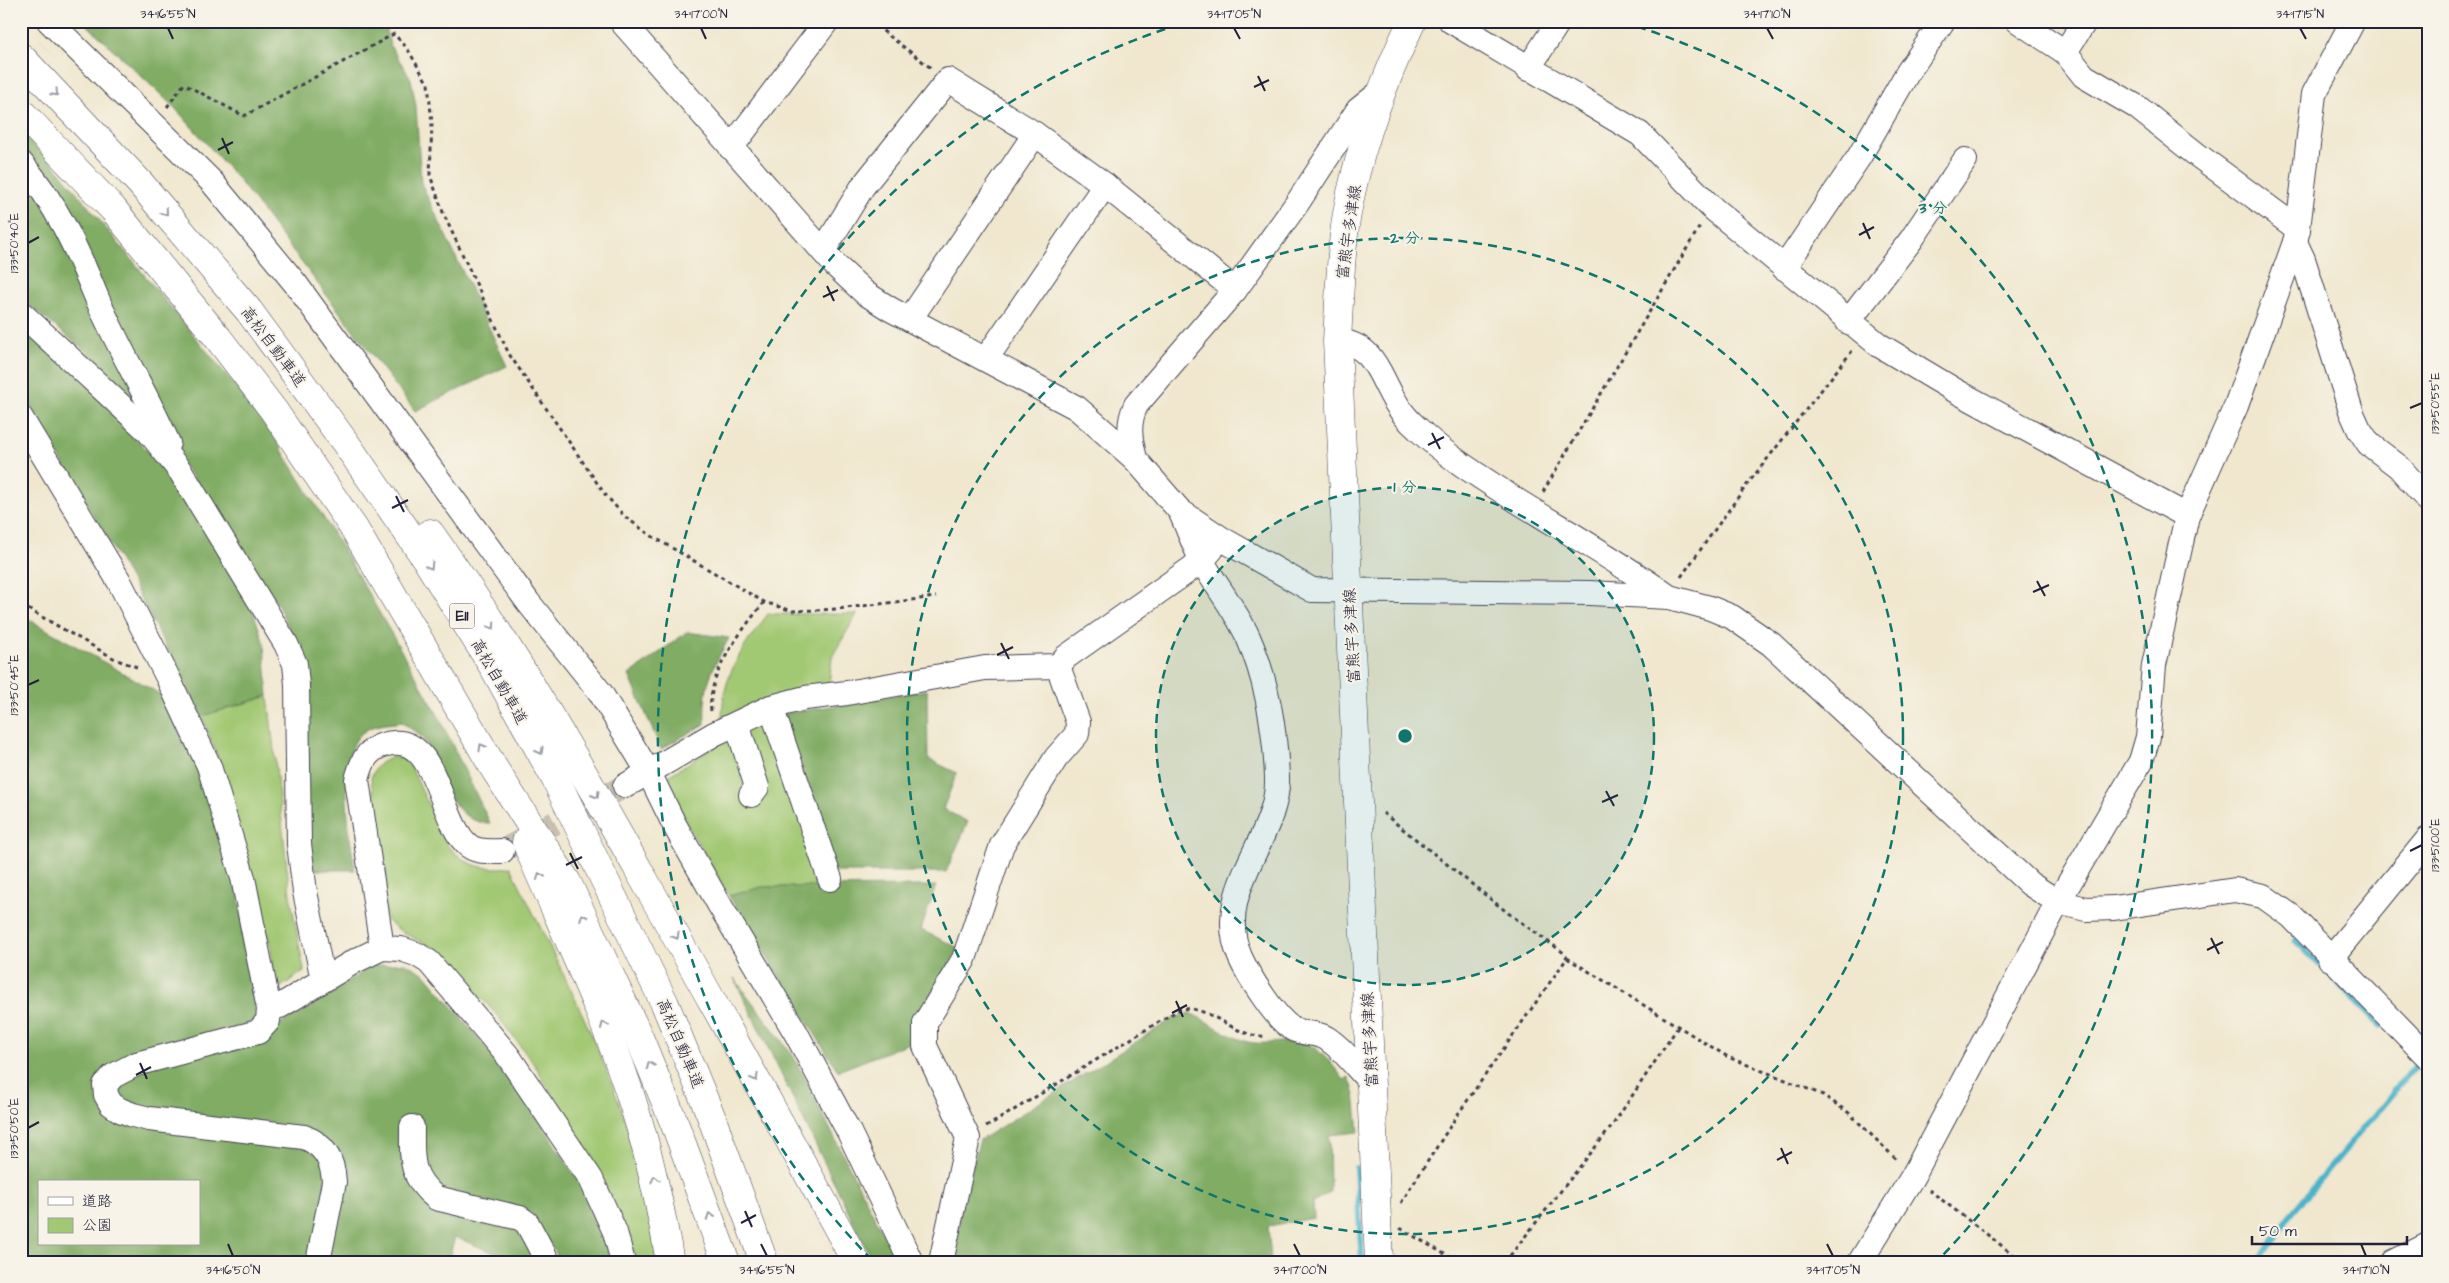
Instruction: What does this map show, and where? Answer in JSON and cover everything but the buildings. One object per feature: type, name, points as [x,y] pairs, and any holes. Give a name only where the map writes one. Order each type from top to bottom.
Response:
[{"type":"main road","name":"富熊宇多津線","points":[[1378,1262],[1382,1225],[1371,1083],[1337,341],[1342,254],[1351,194],[1365,143],[1383,90],[1412,21]]},
{"type":"main road","name":"高松自動車道","points":[[21,57],[140,183],[249,311],[348,445],[426,559],[494,668],[556,780],[665,1004],[712,1116],[764,1262]]},
{"type":"main road","points":[[21,112],[113,209],[218,338],[274,412],[355,530],[495,770],[568,882],[678,1130],[726,1262]]},
{"type":"main road","points":[[249,311],[360,438],[453,566],[525,677],[593,789],[736,1043],[856,1262]]},
{"type":"main road","points":[[495,770],[607,1032],[635,1108],[656,1180],[670,1262]]},
{"type":"street","points":[[621,21],[823,251],[865,293],[1077,408],[1134,459],[1180,511],[1222,539],[1312,590],[1589,593],[1669,597],[1710,608],[1732,618],[1771,644],[2030,884],[2058,902],[2086,909],[2114,908],[2235,890],[2263,896],[2290,916],[2330,959],[2424,1045]]},
{"type":"street","points":[[731,148],[827,21]]},
{"type":"street","points":[[1451,21],[1640,134],[1711,207],[1856,328],[1956,391],[2188,516]]},
{"type":"street","points":[[1528,68],[1559,21]]},
{"type":"street","points":[[1784,268],[1859,158],[1908,72],[1943,21]]},
{"type":"street","points":[[2018,21],[2065,52],[2084,76],[2137,107],[2297,235],[2351,411],[2359,430],[2369,444],[2399,467],[2428,500]]},
{"type":"street","points":[[2065,52],[2085,21]]},
{"type":"street","points":[[1860,1262],[1920,1182],[2058,902],[2141,761],[2148,736],[2154,664],[2188,516],[2236,406],[2297,235],[2314,94],[2353,21]]},
{"type":"street","points":[[51,30],[154,124],[212,182],[295,283],[528,602],[600,692],[649,773],[675,826],[796,1033],[850,1132],[911,1262]]},
{"type":"street","points":[[823,251],[862,186],[948,80],[1034,134],[1105,185],[1236,290]]},
{"type":"street","points":[[1134,459],[1129,438],[1129,419],[1136,405],[1236,290],[1298,202],[1358,110],[1383,90]]},
{"type":"street","points":[[910,319],[1034,134]]},
{"type":"street","points":[[1856,328],[1911,240],[1965,160]]},
{"type":"street","points":[[21,163],[47,197],[88,273],[96,296],[149,400],[181,472]]},
{"type":"street","points":[[986,359],[1105,185]]},
{"type":"street","points":[[21,313],[50,337],[149,432],[181,472],[275,622],[295,664],[299,844],[305,892],[323,980]]},
{"type":"street","points":[[1337,341],[1351,342],[1369,355],[1396,404],[1423,434],[1465,468],[1636,574],[1669,597]]},
{"type":"street","points":[[21,418],[119,581],[168,678],[209,766],[243,878],[269,1009],[268,1021],[258,1032],[136,1064],[121,1070],[105,1086],[106,1095],[111,1104],[120,1110],[149,1119],[304,1137],[315,1141],[330,1159],[334,1169],[334,1182],[318,1262]]},
{"type":"street","points":[[1180,511],[1202,561],[1247,636],[1261,671],[1267,698],[1277,778],[1276,797],[1240,885],[1233,911],[1233,934],[1248,974],[1266,1001],[1292,1029],[1328,1038],[1371,1083]]},
{"type":"street","points":[[625,786],[714,734],[771,707],[805,698],[865,690],[985,668],[1058,666],[1066,657],[1202,561],[1222,539]]},
{"type":"street","points":[[941,1262],[968,1138],[925,1046],[925,1023],[964,959],[1002,845],[1056,758],[1077,734],[1078,722],[1058,666]]},
{"type":"street","points":[[771,707],[830,879]]},
{"type":"street","points":[[737,724],[757,787],[751,795]]},
{"type":"street","points":[[382,948],[357,780],[361,764],[368,753],[382,745],[398,742],[412,746],[424,757],[460,835],[469,846],[481,851],[502,851]]},
{"type":"street","points":[[2330,959],[2428,840]]},
{"type":"street","points":[[269,1009],[280,1006],[382,948],[401,949],[416,954],[429,962],[508,1056],[591,1178],[615,1232],[623,1262]]},
{"type":"street","points":[[412,1126],[412,1166],[425,1189],[436,1198],[520,1218],[527,1223],[548,1262]]},
{"type":"street","points":[[2394,1262],[2428,1245]]},
{"type":"path","points":[[870,21],[948,80]]},
{"type":"path","points":[[154,124],[184,84],[244,116],[394,34],[407,48],[428,84],[432,123],[430,175],[444,214],[509,354],[604,493],[624,516],[650,535],[764,602],[793,611],[838,609],[936,597]]},
{"type":"path","points":[[1532,510],[1711,207]]},
{"type":"path","points":[[1669,597],[1856,328]]},
{"type":"path","points":[[714,734],[711,707],[716,678],[726,653],[764,602]]},
{"type":"path","points":[[21,605],[117,660],[168,678]]},
{"type":"path","points":[[1358,801],[1371,804],[1508,913],[1564,953],[1567,958],[1728,1057],[1830,1100],[1848,1113],[1920,1182],[2024,1262]]},
{"type":"path","points":[[1458,1262],[1402,1229],[1382,1225],[1567,958]]},
{"type":"path","points":[[968,1138],[1180,1009],[1199,1009],[1242,1031],[1259,1037],[1277,1036],[1292,1029]]},
{"type":"path","points":[[1505,1262],[1612,1126],[1678,1027]]},
{"type":"green space","points":[[83,21],[397,21],[386,31],[391,47],[411,79],[416,106],[421,183],[507,366],[415,411],[238,179],[175,108]]},
{"type":"green space","points":[[21,129],[42,150],[264,421],[344,551],[438,715],[490,823],[475,821],[464,814],[455,804],[423,739],[402,722],[376,726],[362,733],[354,743],[349,759],[347,777],[348,819],[355,870],[310,870],[292,635],[278,605],[199,486],[146,416],[86,351],[21,299]]},
{"type":"green space","points":[[21,321],[51,345],[178,484],[250,602],[264,644],[268,696],[202,716],[130,578],[21,391]]},
{"type":"green space","points":[[768,614],[857,614],[832,657],[829,686],[722,720],[726,689],[735,663]]},
{"type":"green space","points":[[21,615],[160,694],[203,777],[235,875],[251,969],[257,1028],[281,1023],[308,1009],[371,966],[405,963],[425,974],[511,1077],[583,1188],[600,1225],[611,1262],[561,1262],[531,1213],[419,1187],[521,1224],[536,1262],[516,1262],[455,1237],[448,1262],[21,1262]]},
{"type":"green space","points":[[687,632],[729,638],[709,679],[705,699],[705,724],[661,749],[629,675]]},
{"type":"green space","points":[[927,690],[928,759],[957,773],[943,809],[968,822],[946,872],[832,872],[778,715]]},
{"type":"green space","points":[[268,696],[290,895],[304,971],[272,993],[271,949],[221,766],[202,716]]},
{"type":"green space","points":[[768,720],[828,887],[762,887],[729,896],[687,824],[665,778],[738,732]]},
{"type":"green space","points":[[393,757],[403,758],[409,763],[447,845],[462,858],[476,865],[492,868],[511,867],[582,1013],[608,1073],[631,1141],[642,1181],[657,1262],[635,1262],[626,1230],[602,1180],[536,1067],[496,1014],[436,949],[402,932],[387,921],[381,889],[386,885],[371,778],[379,765]]},
{"type":"green space","points":[[936,886],[921,930],[959,948],[917,1020],[912,1042],[838,1071],[729,896],[762,887]]},
{"type":"green space","points":[[734,978],[794,1057],[897,1262],[873,1262]]},
{"type":"green space","points":[[1189,1013],[1244,1041],[1252,1043],[1294,1042],[1310,1045],[1324,1056],[1344,1080],[1349,1077],[1355,1094],[1359,1132],[1329,1135],[1330,1192],[1313,1202],[1314,1218],[1268,1226],[1271,1262],[954,1262],[955,1231],[980,1140],[1174,1018]]},
{"type":"waterway","points":[[2295,940],[2381,1026]]},
{"type":"waterway","points":[[2418,1063],[2428,1072]]},
{"type":"waterway","points":[[2258,1262],[2287,1219],[2418,1063]]},
{"type":"waterway","points":[[1356,1168],[1362,1262]]},
{"type":"tunnel","points":[[21,75],[47,50]]},
{"type":"tunnel","points":[[502,851],[625,786]]}]
